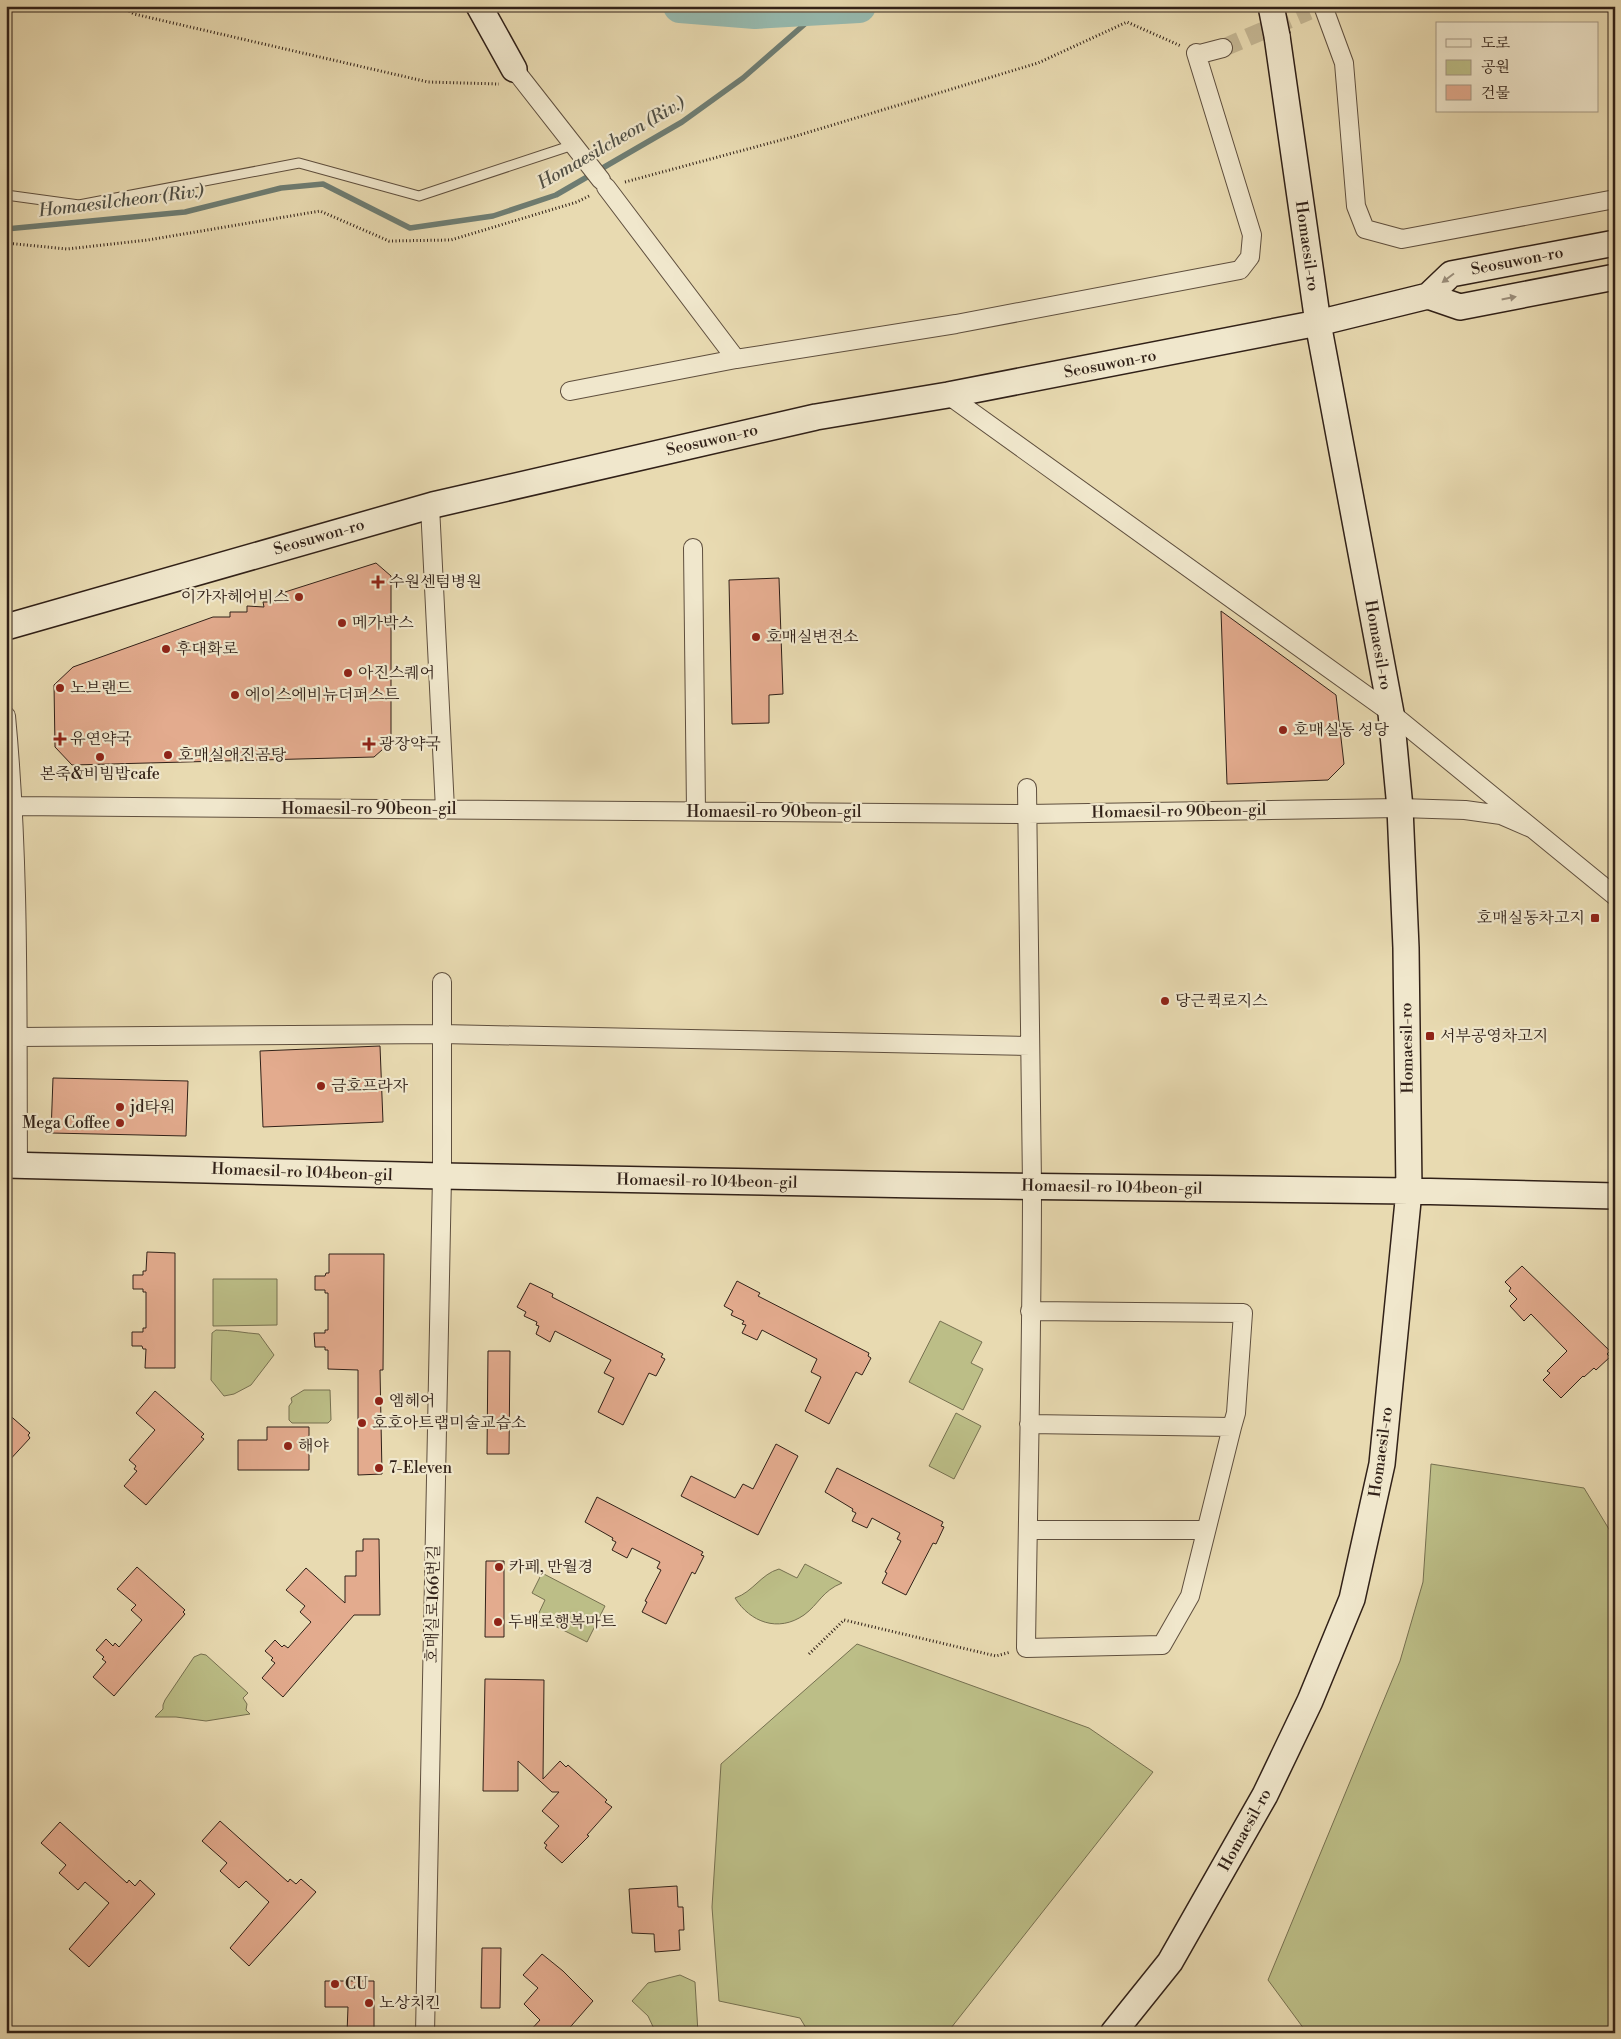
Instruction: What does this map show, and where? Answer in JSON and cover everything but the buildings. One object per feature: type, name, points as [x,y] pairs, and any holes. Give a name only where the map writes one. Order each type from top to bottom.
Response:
[{"type":"street","points":[[479,6],[518,74],[736,359]]},
{"type":"street","name":"Homaesil-ro","points":[[1113,2033],[1170,1962],[1265,1795],[1310,1701],[1352,1599],[1382,1464],[1408,1191],[1406,948],[1400,808],[1391,713],[1318,323],[1277,36],[1271,6]]},
{"type":"street","points":[[1318,8],[1344,63],[1356,206],[1365,229],[1402,240],[1615,199]]},
{"type":"street","points":[[570,391],[736,359],[956,324],[1240,270],[1250,257],[1252,235],[1196,53],[1200,54],[1223,48]]},
{"type":"street","name":"Seosuwon-ro","points":[[6,627],[430,506],[816,417],[948,395],[1318,323],[1428,296],[1451,274],[1615,243]]},
{"type":"street","points":[[1428,296],[1460,307],[1615,277]]},
{"type":"street","points":[[948,395],[1391,713],[1615,896]]},
{"type":"street","points":[[430,506],[445,809]]},
{"type":"street","points":[[693,548],[696,811]]},
{"type":"street","points":[[6,716],[13,806],[18,1037],[12,1165]]},
{"type":"street","points":[[1028,788],[1032,1186],[1030,1311],[1028,1530],[1026,1648],[1162,1645],[1190,1596],[1236,1413],[1244,1313],[1030,1311]]},
{"type":"street","name":"Homaesil-ro 90beon-gil","points":[[13,806],[1028,814],[1400,808],[1465,810],[1501,815],[1531,828]]},
{"type":"street","name":"호매실로166번길","points":[[425,2033],[442,1176],[442,982]]},
{"type":"street","points":[[18,1037],[442,1034],[1030,1046]]},
{"type":"street","name":"Homaesil-ro 104beon-gil","points":[[12,1165],[442,1176],[1615,1196]]},
{"type":"street","points":[[1029,1424],[1232,1427]]},
{"type":"street","points":[[1028,1530],[1206,1530]]},
{"type":"lane","points":[[6,195],[79,205],[299,164],[419,196],[577,150]]},
{"type":"path","points":[[120,6],[134,14],[428,82],[496,85],[518,74]]},
{"type":"path","points":[[6,242],[67,249],[148,240],[320,211],[390,241],[451,240],[577,202],[603,184],[796,136],[1038,63],[1127,22],[1196,53]]},
{"type":"path","points":[[809,1654],[844,1620],[996,1656],[1026,1648]]},
{"type":"green space","points":[[213,1279],[277,1279],[277,1325],[213,1326]]},
{"type":"green space","points":[[940,1321],[982,1342],[971,1363],[983,1369],[963,1410],[909,1382]]},
{"type":"green space","points":[[216,1330],[259,1334],[274,1355],[251,1385],[234,1394],[224,1396],[211,1380],[212,1333]]},
{"type":"green space","points":[[304,1390],[330,1390],[331,1420],[328,1423],[292,1423],[289,1420],[291,1398]]},
{"type":"green space","points":[[956,1413],[981,1426],[954,1479],[929,1466]]},
{"type":"green space","points":[[1431,1464],[1584,1488],[1615,1539],[1615,2033],[1307,2033],[1268,1980],[1400,1661],[1423,1582]]},
{"type":"green space","points":[[805,1564],[842,1583],[825,1594],[804,1615],[794,1620],[775,1624],[765,1622],[748,1613],[735,1598],[747,1592],[773,1571],[779,1569],[797,1578]]},
{"type":"green space","points":[[542,1573],[605,1606],[587,1642],[537,1617],[545,1600],[532,1593]]},
{"type":"green space","points":[[857,1644],[1089,1728],[1153,1772],[947,2033],[809,2033],[800,2018],[719,2001],[712,1907],[721,1764]]},
{"type":"green space","points":[[201,1654],[206,1655],[248,1693],[243,1698],[247,1704],[246,1710],[250,1714],[206,1721],[176,1717],[155,1717],[163,1709],[165,1700],[194,1657]]},
{"type":"green space","points":[[680,1975],[695,1982],[698,2033],[656,2033],[648,2016],[632,2001],[648,1983]]},
{"type":"green space","points":[[148,2030],[193,2030],[193,2033],[148,2033]]},
{"type":"waterway","points":[[680,6],[755,12],[859,6]]},
{"type":"waterway","name":"Homaesilcheon (Riv.)","points":[[6,229],[185,212],[281,188],[323,184],[410,228],[493,216],[556,195],[682,122],[743,78],[822,9]]},
{"type":"tunnel","points":[[1223,48],[1309,11]]},
{"type":"place","name":"수원센텀병원","points":[[378,582]]},
{"type":"place","name":"이가자헤어비스","points":[[299,597]]},
{"type":"place","name":"메가박스","points":[[342,623]]},
{"type":"place","name":"호매실변전소","points":[[756,637]]},
{"type":"place","name":"후대화로","points":[[166,649]]},
{"type":"place","name":"아진스퀘어","points":[[348,673]]},
{"type":"place","name":"노브랜드","points":[[60,688]]},
{"type":"place","name":"에이스에비뉴더퍼스트","points":[[235,695]]},
{"type":"place","name":"호매실동 성당","points":[[1283,730]]},
{"type":"place","name":"유연약국","points":[[60,739]]},
{"type":"place","name":"광장약국","points":[[369,744]]},
{"type":"place","name":"호매실애진곰탕","points":[[168,755]]},
{"type":"place","name":"본죽&비빔밥cafe","points":[[100,757]]},
{"type":"place","name":"호매실동차고지","points":[[1595,918]]},
{"type":"place","name":"당근퀵로지스","points":[[1165,1001]]},
{"type":"place","name":"서부공영차고지","points":[[1430,1036]]},
{"type":"place","name":"금호프라자","points":[[321,1086]]},
{"type":"place","name":"jd타워","points":[[120,1107]]},
{"type":"place","name":"Mega Coffee","points":[[120,1123]]},
{"type":"place","name":"엠헤어","points":[[379,1401]]},
{"type":"place","name":"호호아트랩미술교습소","points":[[362,1423]]},
{"type":"place","name":"해야","points":[[288,1446]]},
{"type":"place","name":"7-Eleven","points":[[379,1468]]},
{"type":"place","name":"카페, 만월경","points":[[499,1567]]},
{"type":"place","name":"두배로행복마트","points":[[498,1622]]},
{"type":"place","name":"CU","points":[[335,1984]]},
{"type":"place","name":"노상치킨","points":[[369,2003]]}]
